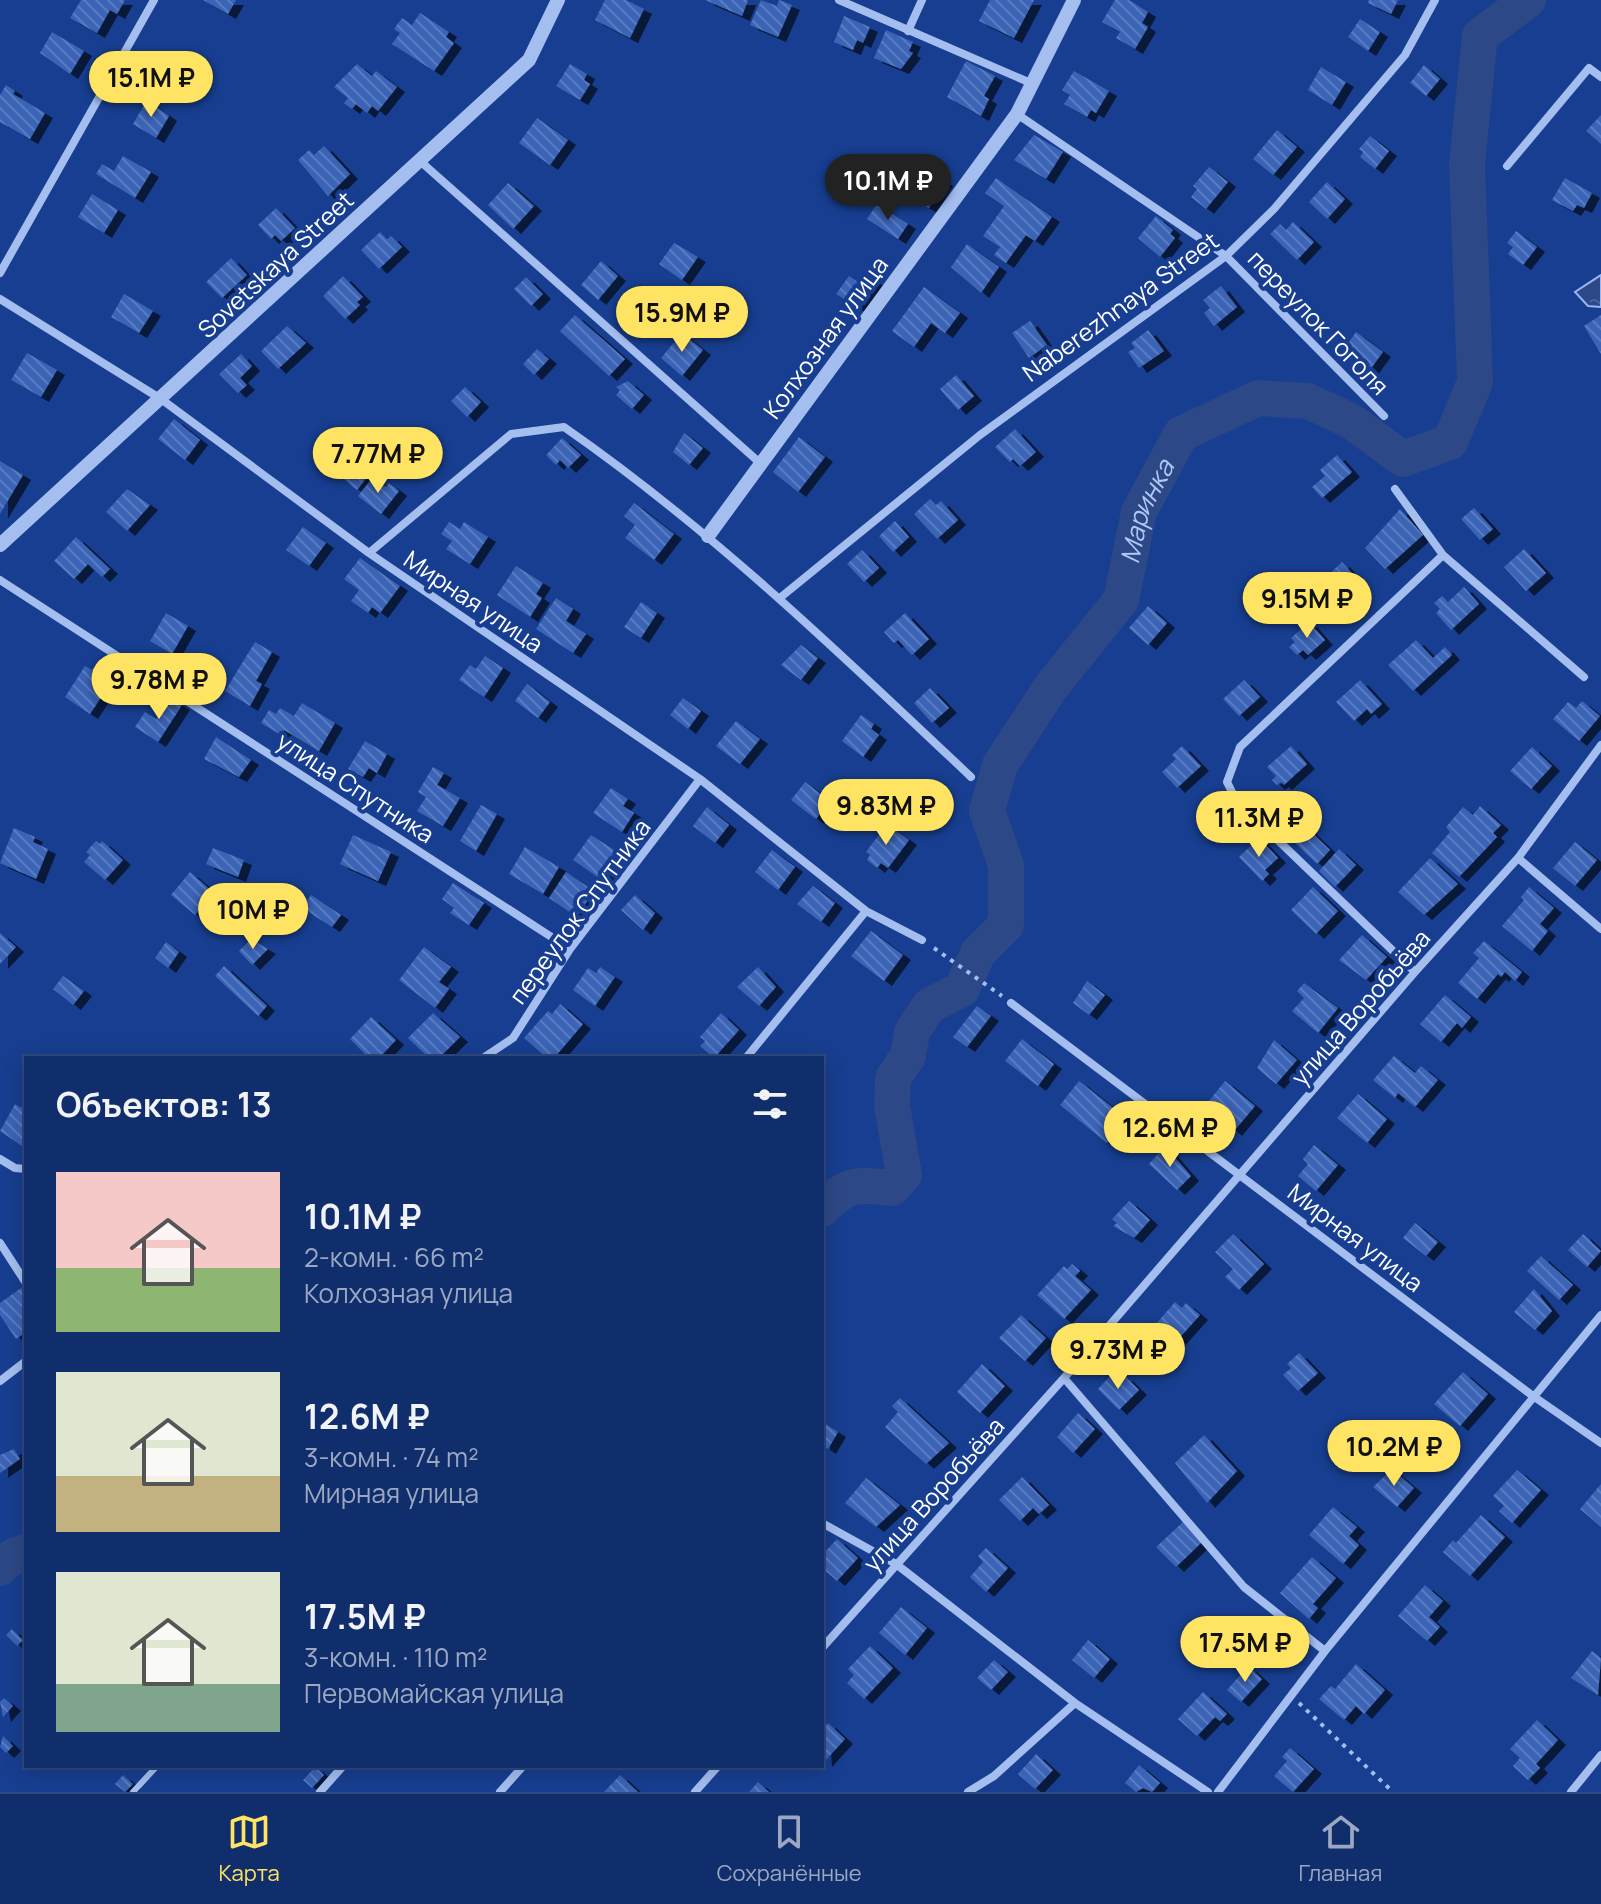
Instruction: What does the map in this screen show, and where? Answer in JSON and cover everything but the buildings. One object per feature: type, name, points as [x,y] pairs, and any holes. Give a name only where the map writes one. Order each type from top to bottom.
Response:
[{"type":"street","points":[[0,273],[154,0]]},
{"type":"street","name":"Sovetskaya Street","points":[[0,545],[529,60],[558,0]]},
{"type":"street","points":[[839,0],[1034,85]]},
{"type":"street","points":[[908,31],[922,0]]},
{"type":"street","name":"Колхозная улица","points":[[708,536],[1017,114],[1074,0]]},
{"type":"street","name":"Naberezhnaya Street","points":[[781,597],[980,435],[1226,256],[1274,209],[1405,55],[1435,0]]},
{"type":"street","points":[[1507,166],[1589,68],[1601,77]]},
{"type":"street","name":"переулок Гоголя","points":[[1017,114],[1226,256],[1384,416]]},
{"type":"street","points":[[420,161],[760,463]]},
{"type":"street","name":"Мирная улица","points":[[0,299],[161,399],[369,553],[700,779],[866,911],[922,940]]},
{"type":"street","points":[[369,553],[511,434],[564,427],[708,536],[781,597],[971,777]]},
{"type":"street","points":[[1395,489],[1443,555],[1584,677]]},
{"type":"street","points":[[1415,972],[1236,800],[1227,782],[1240,747],[1443,555]]},
{"type":"street","name":"улица Спутника","points":[[0,580],[570,949]]},
{"type":"street","name":"улица Воробьёва","points":[[824,1646],[1242,1176],[1415,972],[1518,858],[1601,745]]},
{"type":"street","name":"переулок Спутника","points":[[486,1056],[513,1038],[570,949],[700,779]]},
{"type":"street","points":[[1518,858],[1601,929]]},
{"type":"street","points":[[748,1056],[866,911]]},
{"type":"street","name":"Мирная улица","points":[[1011,1003],[1533,1396],[1601,1443]]},
{"type":"street","points":[[0,1159],[15,1168],[24,1169]]},
{"type":"street","points":[[0,1243],[24,1280]]},
{"type":"street","points":[[1218,1792],[1325,1651],[1601,1315]]},
{"type":"street","points":[[0,1381],[24,1363]]},
{"type":"street","points":[[1064,1378],[1244,1587],[1325,1651]]},
{"type":"street","points":[[824,1524],[896,1564],[1075,1703],[1208,1792]]},
{"type":"street","points":[[968,1792],[994,1776],[1075,1703]]},
{"type":"street","points":[[1571,1792],[1601,1755]]},
{"type":"street","points":[[320,1792],[341,1768]]},
{"type":"street","points":[[500,1792],[521,1768]]},
{"type":"street","points":[[695,1792],[716,1768]]},
{"type":"lane","points":[[133,1792],[155,1768]]},
{"type":"path","points":[[922,940],[1011,1003]]},
{"type":"path","points":[[1291,1696],[1393,1792]]},
{"type":"water","points":[[1601,275],[1601,307],[1588,306],[1575,292]]},
{"type":"waterway","name":"Маринка","points":[[824,1207],[853,1187],[892,1188],[904,1175],[892,1106],[893,1078],[908,1056],[912,1032],[929,1006],[962,989],[978,953],[1006,925],[1006,865],[987,811],[1000,765],[1051,687],[1121,600],[1139,512],[1181,434],[1258,398],[1308,401],[1351,421],[1403,459],[1450,442],[1475,382],[1467,163],[1480,36],[1528,0]]},
{"type":"waterway","name":"Маринка","points":[[0,1568],[15,1555],[24,1553]]}]
